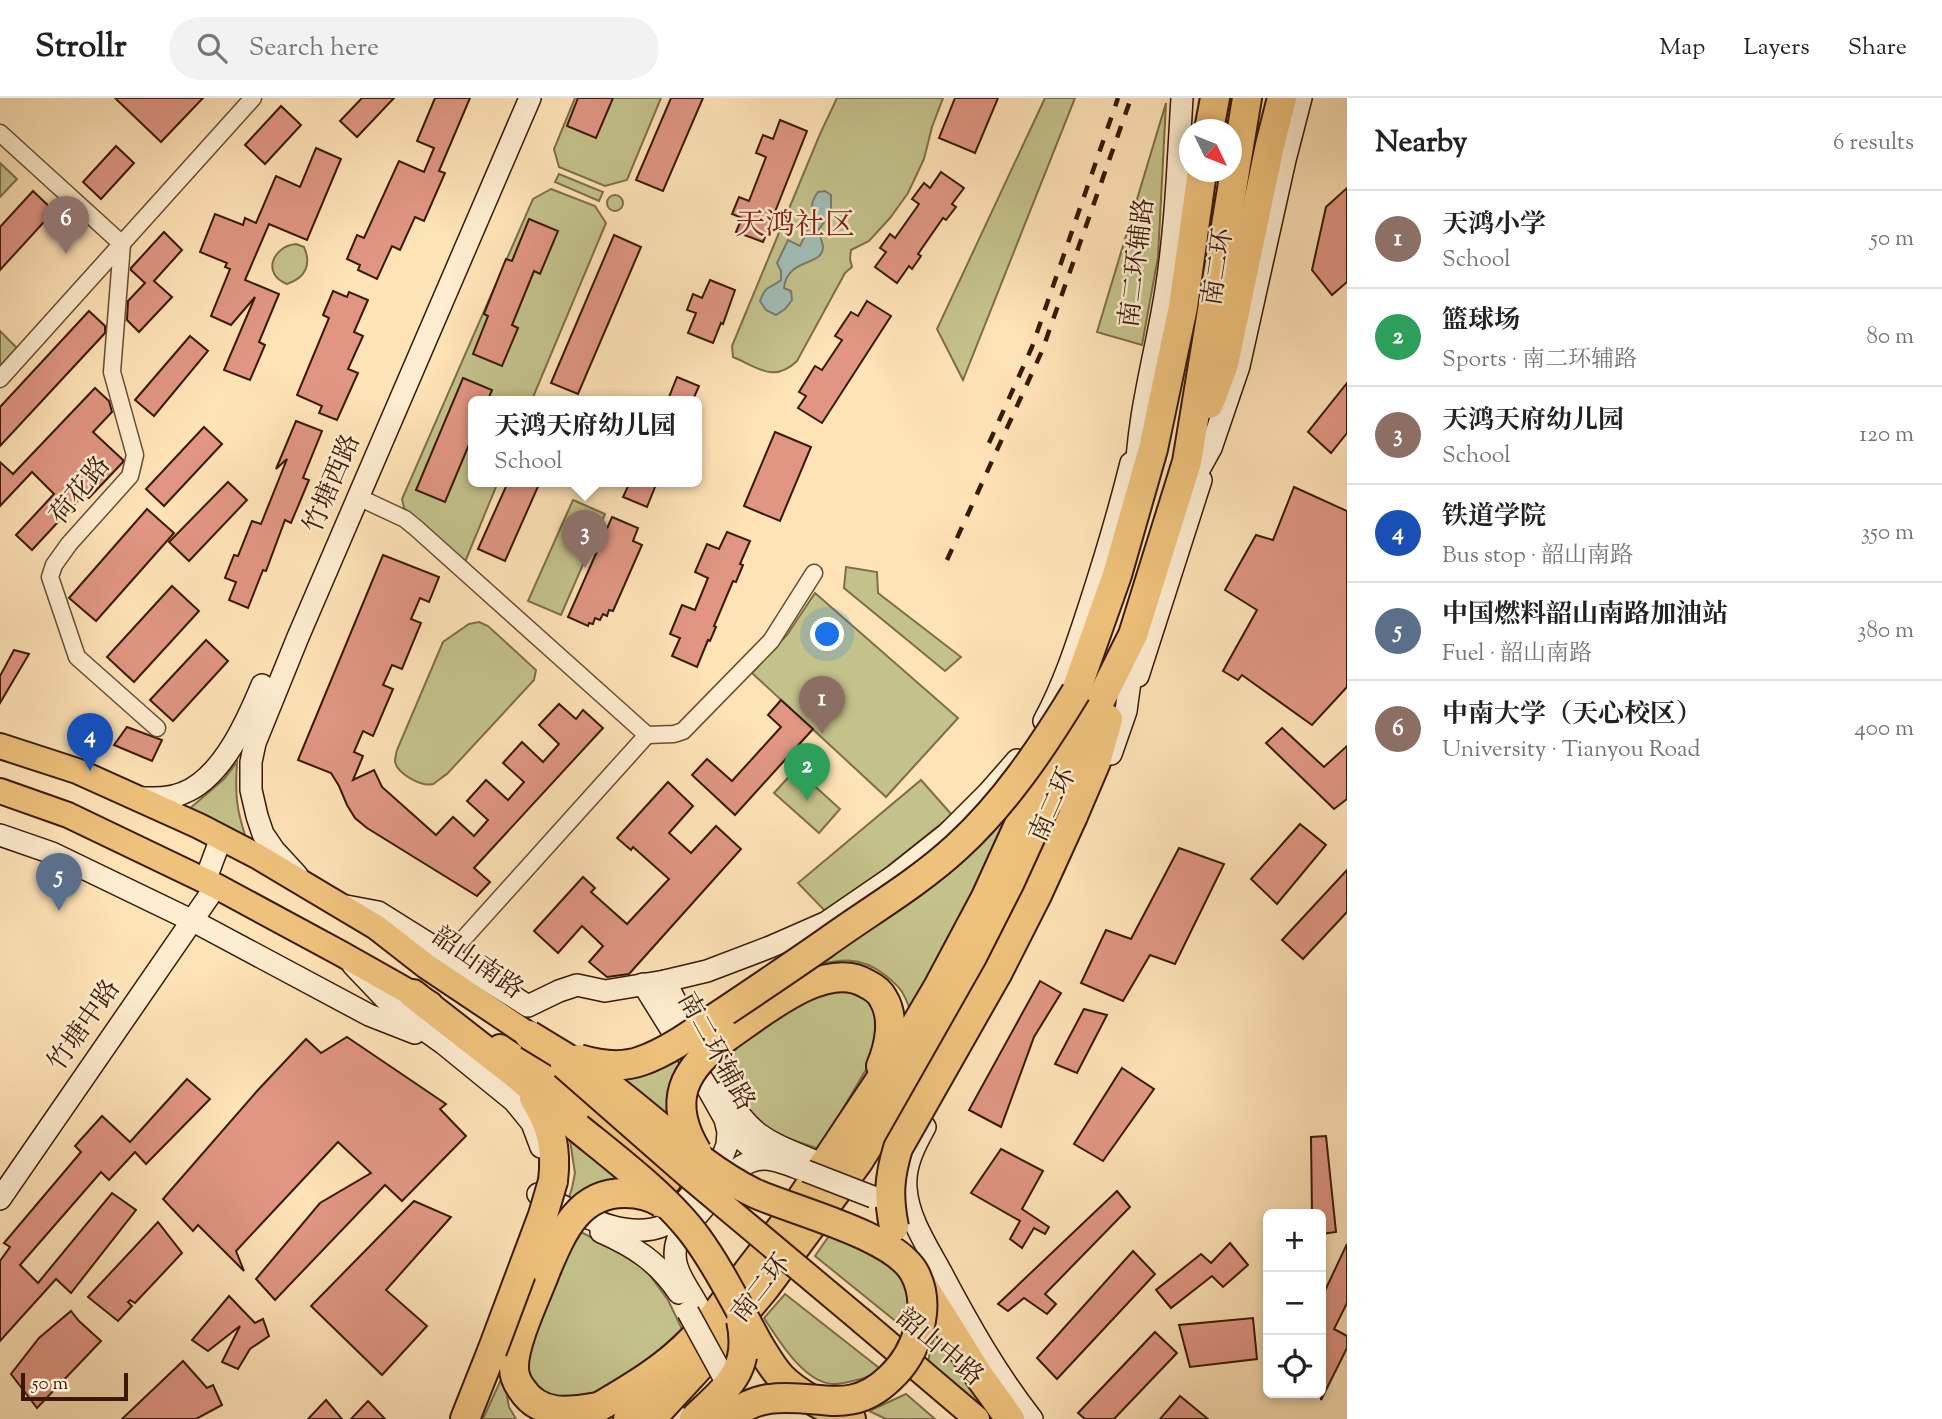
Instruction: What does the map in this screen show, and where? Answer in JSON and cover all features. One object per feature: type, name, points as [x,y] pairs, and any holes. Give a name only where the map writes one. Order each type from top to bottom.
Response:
[{"type":"highway","points":[[1198,119],[1199,98]]},
{"type":"highway","points":[[1211,119],[1215,98]]},
{"type":"highway","name":"南二环","points":[[651,1419],[699,1367],[779,1269],[858,1162],[929,1050],[980,962],[1023,878],[1095,711],[1133,635],[1187,462],[1247,98]]},
{"type":"highway","points":[[1187,462],[1224,363],[1282,98]]},
{"type":"highway","points":[[1192,246],[1195,182]]},
{"type":"highway","name":"南二环","points":[[628,1419],[692,1345],[711,1310],[785,1223],[908,1038],[986,897],[1062,730],[1116,575],[1135,510],[1146,442],[1183,307],[1201,182]]},
{"type":"highway","points":[[727,1419],[754,1403],[770,1399],[833,1402],[872,1393],[889,1380],[913,1349],[922,1308],[921,1289],[894,1227],[891,1209],[891,1171],[898,1148],[998,972],[1037,895],[1096,762],[1133,635]]},
{"type":"highway","points":[[528,1035],[580,1060],[598,1065],[621,1065],[640,1062],[692,1034],[907,886],[956,848],[1014,783],[1076,692]]},
{"type":"highway","points":[[719,1162],[690,1142],[681,1116],[682,1090],[696,1063],[728,1036],[800,989],[822,979],[841,976],[857,978],[882,995],[888,1007],[889,1042],[865,1103]]},
{"type":"highway","points":[[413,994],[518,1076],[634,1175],[662,1233]]},
{"type":"highway","points":[[528,1035],[592,1073],[719,1162],[732,1180],[752,1192],[883,1244],[898,1255],[913,1270],[979,1376],[1010,1419]]},
{"type":"highway","points":[[465,1419],[543,1215],[542,1193],[555,1162],[554,1142],[547,1119],[518,1076]]},
{"type":"highway","points":[[662,1233],[657,1200],[642,1194],[606,1195],[591,1202],[576,1214],[566,1227],[546,1270],[517,1348],[513,1366],[515,1379],[524,1394],[534,1403],[553,1411],[588,1413],[662,1368],[688,1344],[711,1310]]},
{"type":"highway","points":[[662,1233],[696,1236],[711,1310],[759,1345],[780,1377],[791,1386],[851,1419]]},
{"type":"highway","points":[[694,1419],[730,1384],[740,1368],[744,1349],[744,1334],[711,1310]]},
{"type":"main road","name":"韶山南路","points":[[0,746],[77,771],[221,838],[437,961],[528,1035],[858,1328]]},
{"type":"main road","name":"韶山南路","points":[[0,791],[68,815],[211,883],[488,1038],[543,1076],[662,1233],[858,1328]]},
{"type":"main road","name":"韶山中路","points":[[858,1328],[953,1419]]},
{"type":"main road","name":"韶山中路","points":[[858,1328],[977,1419]]},
{"type":"street","points":[[0,379],[253,98]]},
{"type":"street","name":"竹塘西路","points":[[139,798],[164,798],[185,792],[204,780],[236,739],[253,707],[516,98]]},
{"type":"street","name":"竹塘西路","points":[[309,886],[274,850],[263,834],[251,790],[251,762],[255,743],[530,98]]},
{"type":"street","name":"南二环辅路","points":[[1033,740],[1056,698],[1076,648],[1119,510],[1146,442],[1174,225],[1182,98]]},
{"type":"street","points":[[1032,1419],[1009,1390],[984,1350],[923,1240],[909,1204],[905,1186],[906,1172],[915,1145],[1017,961],[1095,796],[1126,711],[1239,366],[1301,98]]},
{"type":"street","points":[[0,133],[122,244]]},
{"type":"street","name":"荷花路","points":[[122,244],[112,372],[135,455],[130,476],[69,544],[54,565],[50,577],[77,657],[157,728]]},
{"type":"street","points":[[1169,520],[1212,448]]},
{"type":"street","points":[[358,497],[405,519],[416,528],[647,735],[683,731],[771,641],[814,573]]},
{"type":"street","points":[[1126,711],[1133,635]]},
{"type":"street","name":"南二环辅路","points":[[719,1162],[727,1145],[725,1119],[643,984],[707,971],[834,918],[947,834],[989,792],[1076,692]]},
{"type":"street","points":[[643,984],[605,991],[577,985],[528,1006],[437,961],[647,735]]},
{"type":"street","points":[[0,835],[52,853],[192,920],[369,1015],[443,1044]]},
{"type":"street","name":"竹塘中路","points":[[0,1199],[192,920],[211,883],[221,838]]},
{"type":"street","points":[[340,953],[395,1009],[514,1101],[533,1123],[543,1156],[542,1193],[452,1419]]},
{"type":"street","points":[[665,981],[712,1073],[751,1138],[810,1166],[909,1204]]},
{"type":"street","points":[[725,1119],[777,1160]]},
{"type":"street","points":[[711,1310],[678,1293],[667,1275],[662,1233],[719,1162],[751,1138]]},
{"type":"street","points":[[719,1162],[765,1158],[810,1166]]},
{"type":"street","points":[[542,1193],[614,1237],[662,1233]]},
{"type":"street","points":[[542,1193],[592,1219],[624,1228],[662,1233],[673,1249],[674,1261],[680,1274],[711,1310],[727,1373],[745,1419]]},
{"type":"street","points":[[727,1373],[757,1419]]},
{"type":"shaded area","points":[[575,98],[661,98],[627,180],[605,186],[559,167],[554,149]]},
{"type":"shaded area","points":[[837,98],[943,98],[924,159],[908,193],[869,241],[851,250],[852,267],[845,273],[797,361],[781,371],[766,371],[733,357],[732,346]]},
{"type":"shaded area","points":[[1045,98],[1075,98],[963,380],[937,329]]},
{"type":"shaded area","points":[[1166,103],[1158,257],[1142,345],[1097,332]]},
{"type":"shaded area","points":[[0,163],[17,179],[0,197]]},
{"type":"shaded area","points":[[559,174],[603,192],[599,201],[555,182]]},
{"type":"shaded area","points":[[551,189],[595,206],[606,223],[534,396],[468,396],[468,487],[496,487],[465,562],[404,508],[402,499],[533,199]]},
{"type":"shaded area","points":[[612,195],[618,195],[623,203],[621,209],[612,211],[607,206],[607,200]]},
{"type":"shaded area","points":[[296,244],[304,247],[307,265],[298,278],[287,284],[274,274],[273,261],[281,250]]},
{"type":"shaded area","points":[[0,331],[17,348],[0,366]]},
{"type":"shaded area","points":[[573,500],[605,514],[561,615],[528,601]]},
{"type":"shaded area","points":[[846,567],[877,572],[878,593],[961,657],[945,671],[844,588]]},
{"type":"shaded area","points":[[815,593],[958,718],[886,797],[752,673],[787,635]]},
{"type":"shaded area","points":[[479,622],[488,626],[536,670],[534,680],[447,774],[433,784],[416,782],[397,767],[397,750],[443,642],[469,624]]},
{"type":"shaded area","points":[[237,762],[237,801],[246,838],[188,810],[224,779]]},
{"type":"shaded area","points":[[796,769],[840,809],[819,833],[774,793]]},
{"type":"shaded area","points":[[921,780],[952,815],[828,914],[798,883]]},
{"type":"shaded area","points":[[1023,785],[984,877],[910,1010],[898,987],[885,975],[866,964],[847,960],[806,967]]},
{"type":"shaded area","points":[[867,989],[883,1041],[819,1149],[781,1135],[759,1123],[738,1101],[711,1056],[808,991]]},
{"type":"shaded area","points":[[690,1053],[670,1124],[615,1079],[654,1071]]},
{"type":"shaded area","points":[[569,1134],[630,1183],[563,1215],[575,1173]]},
{"type":"shaded area","points":[[575,1229],[641,1263],[668,1300],[682,1329],[612,1394],[589,1405],[539,1396],[523,1363]]},
{"type":"shaded area","points":[[831,1233],[875,1250],[906,1282],[912,1304],[909,1332],[815,1256]]},
{"type":"shaded area","points":[[785,1294],[883,1371],[835,1384],[813,1377],[794,1359],[764,1318]]},
{"type":"shaded area","points":[[935,1334],[993,1418],[928,1361]]},
{"type":"shaded area","points":[[503,1375],[509,1407],[516,1419],[483,1419]]},
{"type":"shaded area","points":[[906,1394],[935,1419],[886,1419],[869,1411]]},
{"type":"water","points":[[825,191],[831,195],[831,213],[819,229],[822,253],[792,271],[784,288],[791,291],[792,300],[776,315],[766,310],[760,301],[762,295],[781,280],[777,263],[788,240],[800,246],[815,215],[812,206],[814,198],[818,192]]},
{"type":"building","points":[[115,98],[203,98],[161,142]]},
{"type":"building","points":[[362,98],[394,98],[357,137],[340,121]]},
{"type":"building","points":[[435,98],[470,98],[439,171],[445,173],[424,221],[415,217],[400,250],[392,246],[377,279],[358,270],[360,265],[347,259],[357,235],[364,238],[399,161],[424,172],[434,148],[417,141]]},
{"type":"building","points":[[578,98],[613,98],[596,138],[567,126]]},
{"type":"building","points":[[671,98],[703,98],[663,191],[636,180]]},
{"type":"building","points":[[955,98],[998,98],[975,153],[939,138]]},
{"type":"building","points":[[281,106],[301,125],[265,164],[245,145]]},
{"type":"building","points":[[780,120],[807,131],[763,242],[736,232],[742,218],[732,214],[739,197],[749,201],[766,157],[756,153],[763,135],[773,139]]},
{"type":"building","points":[[116,146],[134,163],[101,199],[83,182]]},
{"type":"building","points":[[316,148],[341,159],[307,240],[269,224],[245,280],[279,294],[259,342],[265,345],[250,380],[224,370],[255,297],[231,325],[211,316],[230,269],[225,267],[227,263],[200,252],[215,214],[243,225],[245,218],[256,223],[276,176],[300,187]]},
{"type":"building","points":[[941,172],[964,188],[952,204],[956,207],[946,220],[943,218],[918,254],[921,256],[912,269],[909,266],[897,283],[875,267],[886,252],[880,248],[890,234],[895,238],[919,204],[912,199],[924,183],[930,188]]},
{"type":"building","points":[[1347,188],[1347,282],[1332,295],[1312,270],[1326,207]]},
{"type":"building","points":[[33,191],[54,211],[0,270],[0,227]]},
{"type":"building","points":[[529,219],[558,231],[540,274],[534,271],[512,325],[518,328],[502,366],[473,354],[488,316],[484,314],[506,259],[512,261]]},
{"type":"building","points":[[164,232],[182,250],[154,281],[172,297],[139,332],[127,320],[128,301],[145,283],[131,268]]},
{"type":"building","points":[[614,235],[641,247],[578,394],[551,383]]},
{"type":"building","points":[[710,280],[735,290],[713,343],[688,333],[696,313],[687,310],[693,294],[702,298]]},
{"type":"building","points":[[333,291],[347,297],[349,292],[368,300],[354,332],[363,336],[348,369],[358,373],[337,420],[319,413],[322,406],[297,395],[329,318],[323,315]]},
{"type":"building","points":[[867,301],[891,316],[822,423],[798,408],[806,396],[799,392],[815,366],[822,370],[842,340],[835,336],[851,312],[858,316]]},
{"type":"building","points":[[89,311],[105,326],[105,333],[0,446],[0,407]]},
{"type":"building","points":[[190,336],[208,351],[154,416],[135,400]]},
{"type":"building","points":[[677,377],[699,386],[695,396],[669,396]]},
{"type":"building","points":[[463,378],[492,390],[490,396],[468,396],[468,447],[445,502],[416,490]]},
{"type":"building","points":[[1347,383],[1347,433],[1331,453],[1308,432]]},
{"type":"building","points":[[95,388],[109,401],[112,412],[93,432],[123,462],[89,498],[84,494],[32,550],[16,535],[54,494],[32,472],[0,506],[0,462],[13,474]]},
{"type":"building","points":[[296,421],[322,431],[303,478],[309,480],[291,523],[285,520],[266,571],[263,570],[248,608],[229,600],[236,582],[225,578],[234,555],[238,556],[252,521],[261,524],[287,459],[276,469]]},
{"type":"building","points":[[204,427],[222,444],[164,506],[146,489]]},
{"type":"building","points":[[775,432],[811,447],[780,521],[744,506]]},
{"type":"building","points":[[228,482],[247,500],[189,561],[169,542]]},
{"type":"building","points":[[506,487],[538,487],[505,561],[478,549]]},
{"type":"building","points":[[628,487],[655,487],[647,507],[623,497]]},
{"type":"building","points":[[1294,487],[1347,511],[1347,687],[1312,725],[1242,675],[1238,680],[1223,671],[1257,610],[1225,590],[1256,535],[1273,540]]},
{"type":"building","points":[[147,509],[174,533],[96,621],[69,598]]},
{"type":"building","points":[[612,517],[638,528],[633,541],[642,545],[613,611],[609,610],[607,616],[603,614],[600,620],[595,618],[593,624],[589,623],[588,626],[568,617]]},
{"type":"building","points":[[727,532],[750,541],[736,582],[733,581],[697,667],[672,656],[680,638],[670,634],[682,605],[695,610],[708,578],[695,572],[707,544],[719,549]]},
{"type":"building","points":[[383,555],[439,577],[429,602],[420,598],[411,619],[421,623],[402,669],[392,665],[383,685],[393,689],[373,736],[363,731],[354,752],[363,756],[353,780],[374,770],[382,787],[436,835],[453,817],[474,836],[488,820],[467,801],[486,780],[508,800],[524,782],[503,763],[522,742],[543,762],[559,744],[539,725],[559,704],[576,719],[583,710],[603,728],[474,868],[490,882],[477,896],[367,828],[355,818],[331,773],[298,760]]},
{"type":"building","points":[[172,586],[199,611],[134,682],[107,657]]},
{"type":"building","points":[[206,640],[228,661],[173,721],[150,700]]},
{"type":"building","points":[[14,650],[29,654],[0,703],[0,676]]},
{"type":"building","points":[[781,700],[813,729],[735,815],[692,775],[707,759],[732,781],[781,727],[768,715]]},
{"type":"building","points":[[127,727],[162,740],[152,761],[114,745]]},
{"type":"building","points":[[1282,728],[1324,767],[1347,746],[1347,799],[1334,809],[1266,743]]},
{"type":"building","points":[[668,782],[693,806],[669,833],[691,853],[716,826],[741,849],[629,974],[607,977],[589,962],[603,946],[582,926],[558,953],[534,931],[583,877],[595,888],[591,892],[627,924],[669,879],[633,847],[631,850],[617,838]]},
{"type":"building","points":[[1300,824],[1326,845],[1277,904],[1251,879]]},
{"type":"building","points":[[1179,848],[1224,864],[1175,964],[1150,955],[1123,1001],[1081,983],[1106,930],[1131,939]]},
{"type":"building","points":[[1347,870],[1347,912],[1303,959],[1282,940]]},
{"type":"building","points":[[1040,981],[1061,993],[1034,1037],[1001,1127],[969,1110]]},
{"type":"building","points":[[1084,1009],[1107,1015],[1077,1073],[1055,1064]]},
{"type":"building","points":[[347,1037],[446,1104],[440,1109],[466,1136],[402,1201],[385,1185],[275,1300],[256,1279],[320,1203],[371,1173],[338,1142],[236,1251],[244,1271],[198,1225],[193,1231],[163,1199],[306,1039],[321,1053]]},
{"type":"building","points":[[1122,1068],[1154,1089],[1103,1161],[1074,1144]]},
{"type":"building","points":[[187,1079],[210,1099],[146,1164],[135,1152],[109,1180],[101,1172],[20,1265],[38,1283],[112,1193],[136,1210],[71,1293],[56,1279],[0,1341],[0,1261],[10,1247],[4,1243],[81,1152],[75,1146],[102,1116],[130,1142]]},
{"type":"building","points":[[1326,1136],[1336,1232],[1326,1233],[1326,1209],[1312,1209],[1311,1137]]},
{"type":"building","points":[[1001,1149],[1043,1171],[1022,1209],[1049,1227],[1045,1234],[1034,1228],[1022,1248],[1010,1239],[1020,1221],[971,1193]]},
{"type":"building","points":[[1117,1191],[1130,1207],[1045,1294],[1056,1304],[1047,1314],[1024,1298],[1008,1311],[998,1304]]},
{"type":"building","points":[[414,1201],[451,1217],[386,1290],[427,1326],[382,1375],[311,1306]]},
{"type":"building","points":[[158,1222],[182,1253],[135,1303],[130,1300],[128,1302],[132,1306],[118,1321],[88,1297]]},
{"type":"building","points":[[1230,1243],[1248,1265],[1223,1287],[1212,1276],[1171,1308],[1156,1290],[1201,1254],[1211,1263]]},
{"type":"building","points":[[1347,1244],[1347,1303],[1334,1329],[1347,1336],[1347,1348],[1326,1390],[1326,1335],[1326,1288]]},
{"type":"building","points":[[1133,1251],[1155,1274],[1057,1379],[1037,1358]]},
{"type":"building","points":[[229,1296],[255,1323],[263,1319],[269,1336],[250,1349],[238,1369],[222,1362],[240,1326],[208,1351],[192,1340]]},
{"type":"building","points":[[71,1311],[101,1341],[37,1408],[11,1374],[39,1338]]},
{"type":"building","points":[[1253,1318],[1257,1359],[1190,1367],[1179,1325]]},
{"type":"building","points":[[1155,1332],[1177,1353],[1114,1419],[1085,1419],[1078,1413]]},
{"type":"building","points":[[183,1361],[207,1388],[213,1385],[222,1405],[196,1419],[122,1419]]},
{"type":"building","points":[[1180,1396],[1208,1419],[1160,1419]]},
{"type":"building","points":[[326,1400],[342,1419],[308,1419]]},
{"type":"building","points":[[368,1401],[385,1419],[351,1419]]},
{"type":"railway","points":[[989,443],[1032,347],[1118,98]]},
{"type":"railway","points":[[947,560],[1042,351],[1131,98]]},
{"type":"place","name":"中南大学（天心校区）","points":[[66,254]]},
{"type":"place","name":"天鸿天府幼儿园","points":[[585,568]]},
{"type":"place","name":"天鸿小学","points":[[822,734]]},
{"type":"place","name":"铁道学院","points":[[90,771]]},
{"type":"place","name":"篮球场","points":[[807,801]]},
{"type":"place","name":"中国燃料韶山南路加油站","points":[[59,911]]},
{"type":"district","name":"天鸿社区","points":[[795,226]]}]
